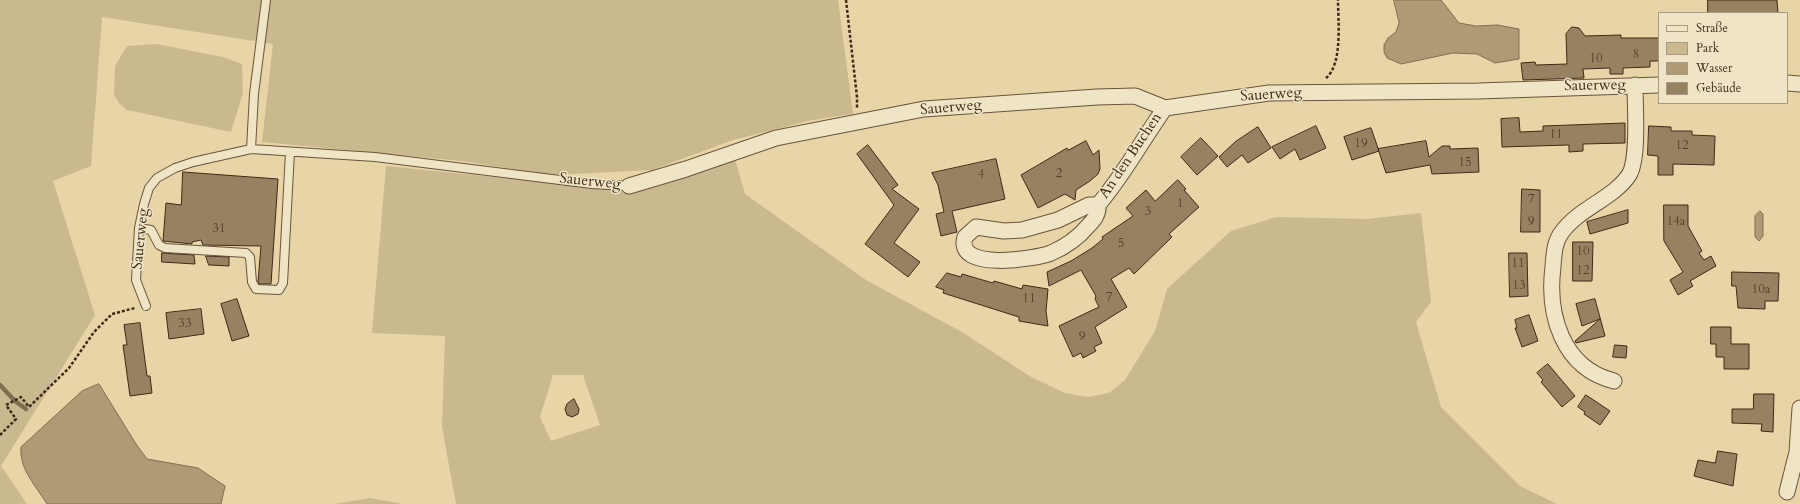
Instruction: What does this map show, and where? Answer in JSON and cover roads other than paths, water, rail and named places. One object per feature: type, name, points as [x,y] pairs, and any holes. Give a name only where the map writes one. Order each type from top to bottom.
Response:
[{"type":"street","points":[[1788,83],[1800,84]]},
{"type":"street","points":[[1614,381],[1600,377],[1580,363],[1567,348],[1559,332],[1554,312],[1551,278],[1555,248],[1561,233],[1570,222],[1620,186],[1629,175],[1634,161],[1635,85]]},
{"type":"street","name":"Sauerweg","points":[[629,186],[776,138],[854,121],[924,109],[1096,97],[1135,96],[1165,108],[1269,93],[1478,91],[1658,85]]},
{"type":"street","name":"An den Buchen","points":[[1098,205],[1089,205],[1058,220],[1022,230],[1004,231],[976,226],[965,237],[965,246],[974,256],[998,261],[1024,260],[1050,253],[1068,244],[1085,231],[1098,212],[1098,205],[1115,185],[1149,129],[1165,108]]},
{"type":"street","points":[[1787,492],[1797,452],[1800,408]]},
{"type":"lane","points":[[251,149],[254,94],[266,0]]},
{"type":"lane","name":"Sauerweg","points":[[146,306],[136,280],[139,228],[149,188],[157,178],[175,168],[193,162],[251,149],[375,157],[592,184],[629,186]]},
{"type":"lane","points":[[139,228],[151,230],[159,245],[166,248],[246,253],[250,257],[252,282],[256,289],[279,290],[283,283],[290,152]]},
{"type":"water","points":[[1394,0],[1441,0],[1459,23],[1476,26],[1497,25],[1519,29],[1519,59],[1495,63],[1477,54],[1453,53],[1401,64],[1387,58],[1384,52],[1384,45],[1388,38],[1396,32],[1399,23]]},
{"type":"water","points":[[1760,211],[1763,214],[1763,236],[1759,241],[1755,237],[1755,216]]},
{"type":"water","points":[[99,384],[147,459],[198,468],[225,486],[221,504],[47,504],[25,470],[21,455],[21,447],[82,391]]},
{"type":"waterway","points":[[0,385],[15,401],[26,409]]}]
